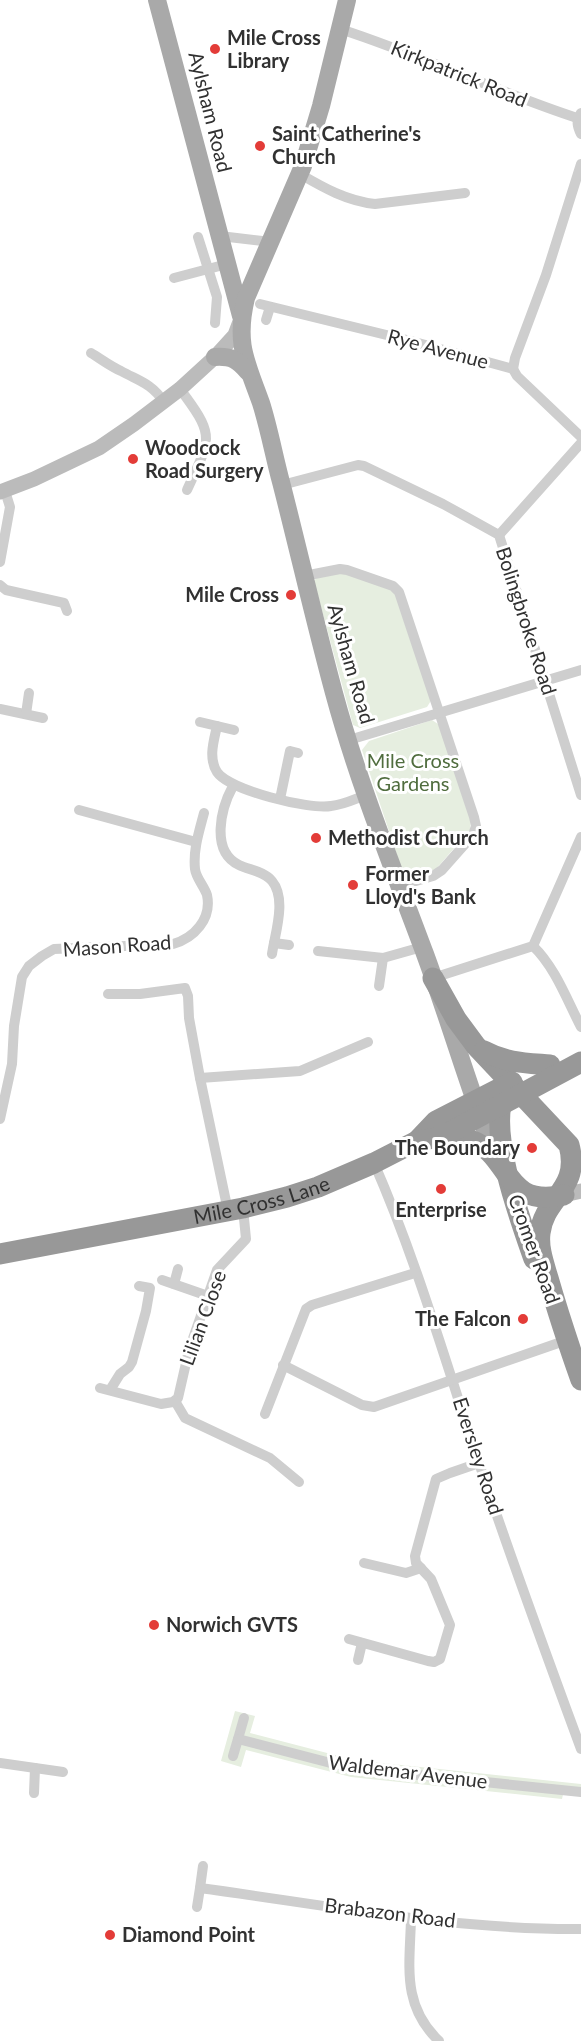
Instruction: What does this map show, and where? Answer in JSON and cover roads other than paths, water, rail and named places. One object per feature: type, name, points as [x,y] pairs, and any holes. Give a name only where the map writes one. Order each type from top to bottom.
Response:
[{"type":"highway","points":[[433,978],[456,1019],[476,1046],[493,1101]]},
{"type":"highway","name":"Cromer Road","points":[[456,1019],[465,1042],[483,1071],[499,1118],[499,1153],[510,1181],[514,1202],[540,1276],[559,1317]]},
{"type":"highway","points":[[476,1046],[497,1058],[512,1062],[550,1065],[581,1061]]},
{"type":"highway","points":[[417,1141],[493,1101],[581,1061]]},
{"type":"highway","points":[[543,1118],[542,1097],[546,1090],[581,1061]]},
{"type":"highway","points":[[493,1101],[550,1065]]},
{"type":"highway","points":[[493,1101],[543,1118]]},
{"type":"highway","name":"Mile Cross Lane","points":[[0,1254],[236,1209],[318,1187],[374,1163],[417,1141],[441,1137],[493,1101]]},
{"type":"highway","points":[[441,1137],[472,1141],[499,1153],[504,1129],[509,1120],[525,1113],[531,1113],[543,1118],[575,1150]]},
{"type":"highway","name":"Cromer Road","points":[[575,1150],[577,1169],[571,1185],[572,1193],[548,1214],[539,1237],[541,1253],[559,1317],[581,1380]]},
{"type":"highway","points":[[510,1181],[527,1193],[540,1198],[572,1193]]},
{"type":"highway","name":"Mile Cross Lane","points":[[0,1240],[99,1234]]},
{"type":"main road","name":"Aylsham Road","points":[[157,0],[241,317],[254,344],[260,369],[261,404]]},
{"type":"main road","points":[[241,317],[246,298],[300,174],[321,106],[347,0]]},
{"type":"main road","name":"Aylsham Road","points":[[241,317],[242,344],[248,372],[261,404],[334,693],[366,795],[433,978],[493,1101]]},
{"type":"main road","points":[[215,357],[237,360],[248,372]]},
{"type":"street","name":"Kirkpatrick Road","points":[[340,30],[386,45],[536,104],[579,115]]},
{"type":"street","points":[[579,115],[577,126],[581,134]]},
{"type":"street","points":[[513,369],[581,164]]},
{"type":"street","points":[[300,174],[329,191],[363,203],[375,204],[465,193]]},
{"type":"street","points":[[220,236],[272,242]]},
{"type":"street","points":[[198,237],[217,297],[215,323]]},
{"type":"street","points":[[174,278],[227,264]]},
{"type":"street","name":"Rye Avenue","points":[[266,320],[265,305],[513,369],[517,376],[581,437]]},
{"type":"street","points":[[0,562],[10,507],[3,491],[99,448],[164,402],[215,357],[235,335],[241,317]]},
{"type":"street","points":[[91,353],[120,371],[146,383],[156,390],[164,402]]},
{"type":"street","points":[[180,389],[206,427],[207,435],[206,448],[187,490]]},
{"type":"street","points":[[499,535],[581,443]]},
{"type":"street","name":"Bolingbroke Road","points":[[282,485],[358,465],[364,466],[443,504],[499,535],[581,795]]},
{"type":"street","points":[[304,576],[340,569],[347,570],[393,586],[399,592],[476,826],[473,835],[442,870],[433,876],[399,886]]},
{"type":"street","points":[[0,585],[6,590],[67,604]]},
{"type":"street","points":[[349,740],[581,670]]},
{"type":"street","points":[[26,714],[29,693]]},
{"type":"street","points":[[0,709],[43,718]]},
{"type":"street","points":[[200,722],[234,730]]},
{"type":"street","points":[[217,726],[213,759],[216,770],[233,786],[315,807],[330,806],[366,795]]},
{"type":"street","points":[[279,748],[294,752],[280,799]]},
{"type":"street","points":[[233,786],[224,807],[220,834],[222,846],[228,858],[239,866],[263,874],[272,881],[278,894],[279,906],[273,949],[290,945]]},
{"type":"street","points":[[79,810],[196,842]]},
{"type":"street","name":"Mason Road","points":[[0,1119],[12,1064],[14,1026],[22,977],[28,966],[54,949],[172,944],[185,940],[195,932],[204,921],[207,908],[207,895],[195,873],[196,842],[204,813]]},
{"type":"street","points":[[433,978],[533,946],[581,837]]},
{"type":"street","points":[[533,946],[541,953],[581,1027]]},
{"type":"street","points":[[318,951],[383,958],[422,947]]},
{"type":"street","points":[[378,986],[383,958]]},
{"type":"street","points":[[108,994],[140,994],[185,988],[200,1078],[236,1209]]},
{"type":"street","points":[[200,1078],[300,1071],[368,1042]]},
{"type":"street","name":"Eversley Road","points":[[374,1163],[392,1206],[479,1463],[581,1749]]},
{"type":"street","name":"Lilian Close","points":[[175,1401],[189,1350],[222,1263],[246,1239],[236,1209]]},
{"type":"street","points":[[174,1284],[178,1269]]},
{"type":"street","points":[[265,1414],[306,1309],[312,1305],[415,1273]]},
{"type":"street","points":[[208,1296],[174,1284],[152,1286],[132,1362],[105,1389],[161,1404],[175,1401],[186,1418],[270,1458],[283,1474],[299,1482]]},
{"type":"street","points":[[283,1365],[362,1405],[374,1407],[567,1340]]},
{"type":"street","points":[[349,1639],[428,1661],[434,1662],[440,1659],[450,1625],[432,1579],[416,1563],[415,1556],[436,1479],[479,1463]]},
{"type":"street","points":[[364,1563],[406,1573],[421,1568]]},
{"type":"street","points":[[358,1660],[362,1643]]},
{"type":"street","points":[[233,1756],[244,1718]]},
{"type":"street","name":"Waldemar Avenue","points":[[238,1739],[350,1768],[581,1792]]},
{"type":"street","points":[[0,1763],[63,1772]]},
{"type":"street","points":[[33,1793],[35,1768]]},
{"type":"street","points":[[197,1907],[203,1866]]},
{"type":"street","name":"Brabazon Road","points":[[200,1888],[411,1918],[541,1929],[581,1929]]},
{"type":"street","points":[[411,1918],[412,2000],[424,2025],[439,2041]]},
{"type":"place","name":"Mile Cross Library","points":[[215,49]]},
{"type":"place","name":"Saint Catherine's Church","points":[[260,146]]},
{"type":"place","name":"Woodcock Road Surgery","points":[[133,459]]},
{"type":"place","name":"Mile Cross","points":[[291,595]]},
{"type":"place","name":"Methodist Church","points":[[316,838]]},
{"type":"place","name":"Former Lloyd's Bank","points":[[353,885]]},
{"type":"place","name":"The Boundary","points":[[532,1148]]},
{"type":"place","name":"Enterprise","points":[[441,1189]]},
{"type":"place","name":"The Falcon","points":[[523,1319]]},
{"type":"place","name":"Norwich GVTS","points":[[154,1625]]},
{"type":"place","name":"Diamond Point","points":[[110,1935]]},
{"type":"park label","name":"Mile Cross Gardens","points":[[413,772]]}]
